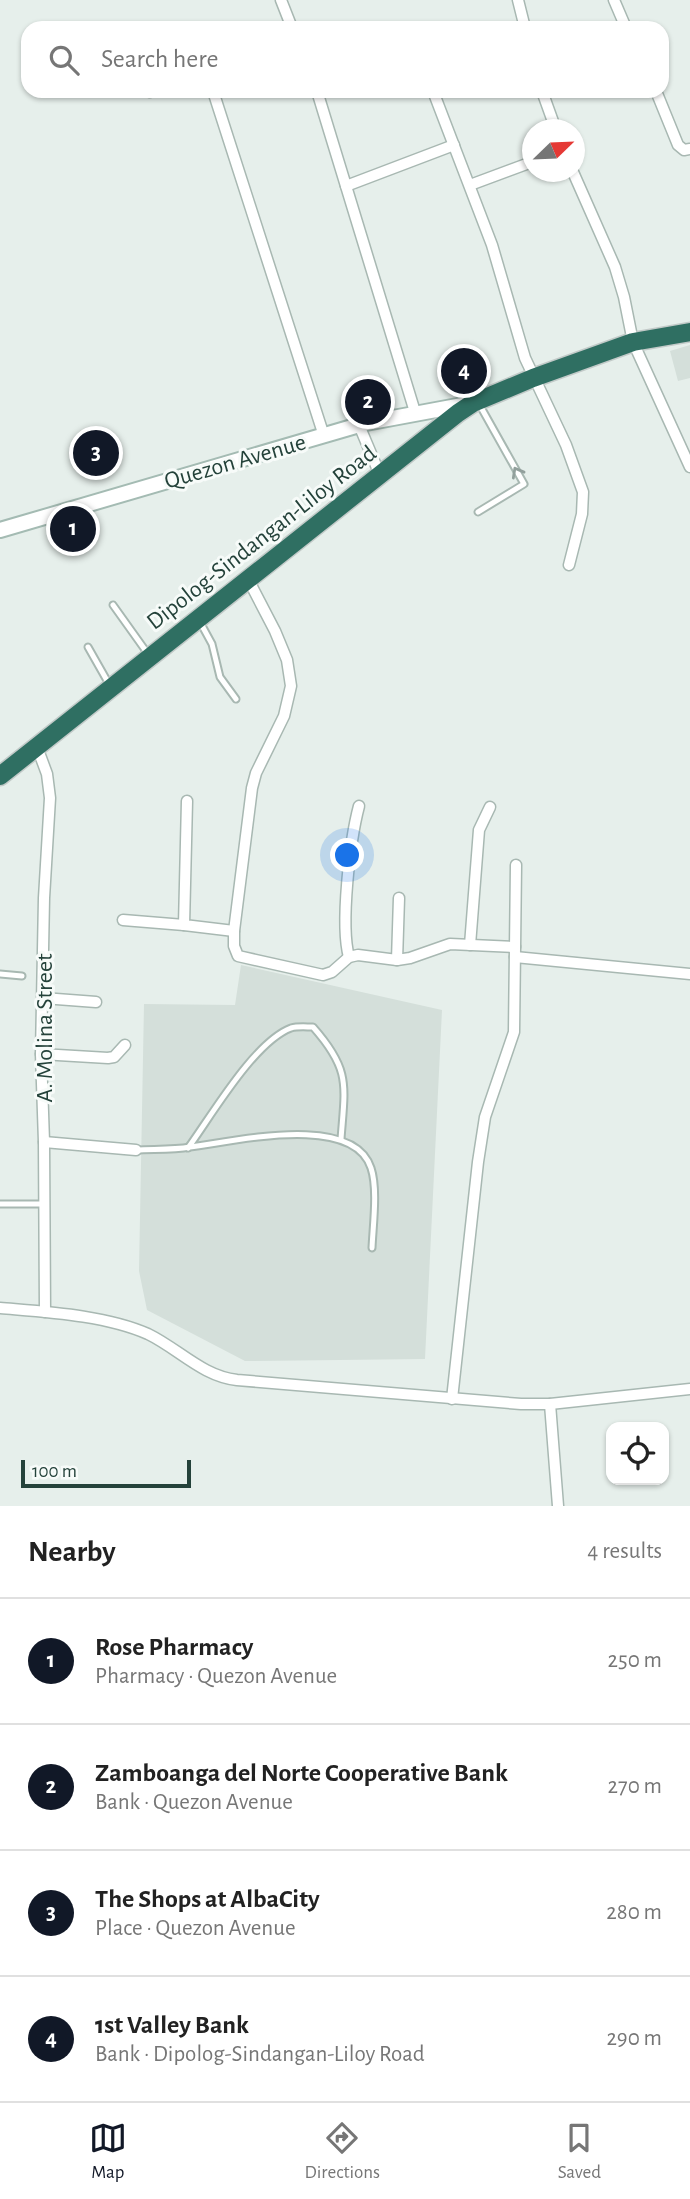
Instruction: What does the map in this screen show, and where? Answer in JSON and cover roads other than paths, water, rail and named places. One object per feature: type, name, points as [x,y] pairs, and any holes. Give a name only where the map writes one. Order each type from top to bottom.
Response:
[{"type":"highway","name":"Dipolog-Sindangan-Liloy Road","points":[[0,776],[475,402],[633,342],[685,332]]},
{"type":"street","points":[[281,0],[289,21]]},
{"type":"street","points":[[518,0],[523,21]]},
{"type":"street","points":[[614,0],[623,21]]},
{"type":"street","points":[[215,98],[324,436]]},
{"type":"street","points":[[323,98],[346,186],[415,412]]},
{"type":"street","points":[[436,98],[492,245],[533,378],[566,445],[583,492],[582,514],[569,565]]},
{"type":"street","points":[[545,98],[552,119]]},
{"type":"street","points":[[659,98],[678,145],[684,150],[690,149]]},
{"type":"street","points":[[346,186],[454,145]]},
{"type":"street","points":[[470,185],[522,166]]},
{"type":"street","points":[[577,182],[615,267],[633,342],[690,467]]},
{"type":"street","name":"Quezon Avenue","points":[[0,530],[359,425],[475,402]]},
{"type":"street","points":[[359,425],[380,475]]},
{"type":"street","points":[[248,579],[283,651],[291,686],[284,716],[251,788],[234,931],[234,946],[238,956],[323,975],[332,972],[349,957],[369,956],[397,960],[450,944],[690,974]]},
{"type":"street","name":"A. Molina Street","points":[[37,747],[47,774],[50,798],[44,898],[41,1054],[45,1312]]},
{"type":"street","points":[[184,925],[187,801]]},
{"type":"street","points":[[349,957],[345,943],[346,906],[353,827],[359,806]]},
{"type":"street","points":[[470,945],[479,830],[490,807]]},
{"type":"street","points":[[452,1399],[485,1117],[514,1032],[516,864]]},
{"type":"street","points":[[397,960],[399,898]]},
{"type":"street","points":[[123,920],[234,931]]},
{"type":"street","points":[[43,998],[96,1002]]},
{"type":"street","points":[[41,1054],[108,1058],[114,1057],[125,1045]]},
{"type":"street","points":[[44,1142],[136,1150]]},
{"type":"street","points":[[0,1308],[119,1324],[163,1342],[206,1371],[227,1379],[502,1403],[550,1404],[690,1389]]},
{"type":"street","points":[[550,1404],[558,1506]]},
{"type":"lane","points":[[475,402],[524,484],[478,512]]},
{"type":"lane","points":[[113,605],[150,657]]},
{"type":"lane","points":[[198,619],[212,644],[220,677],[236,699]]},
{"type":"lane","points":[[88,647],[111,688]]},
{"type":"lane","points":[[0,974],[22,976]]},
{"type":"lane","points":[[188,1148],[258,1051],[275,1036],[294,1027],[313,1027],[332,1049],[345,1082],[341,1139]]},
{"type":"lane","points":[[136,1150],[188,1148],[276,1134],[305,1134],[341,1139],[365,1155],[371,1166],[374,1180],[372,1248]]},
{"type":"lane","points":[[0,1204],[44,1204]]},
{"type":"place","name":"1st Valley Bank","points":[[464,371]]},
{"type":"place","name":"Zamboanga del Norte Cooperative Bank","points":[[368,402]]},
{"type":"place","name":"The Shops at AlbaCity","points":[[96,453]]},
{"type":"place","name":"Rose Pharmacy","points":[[73,529]]}]
